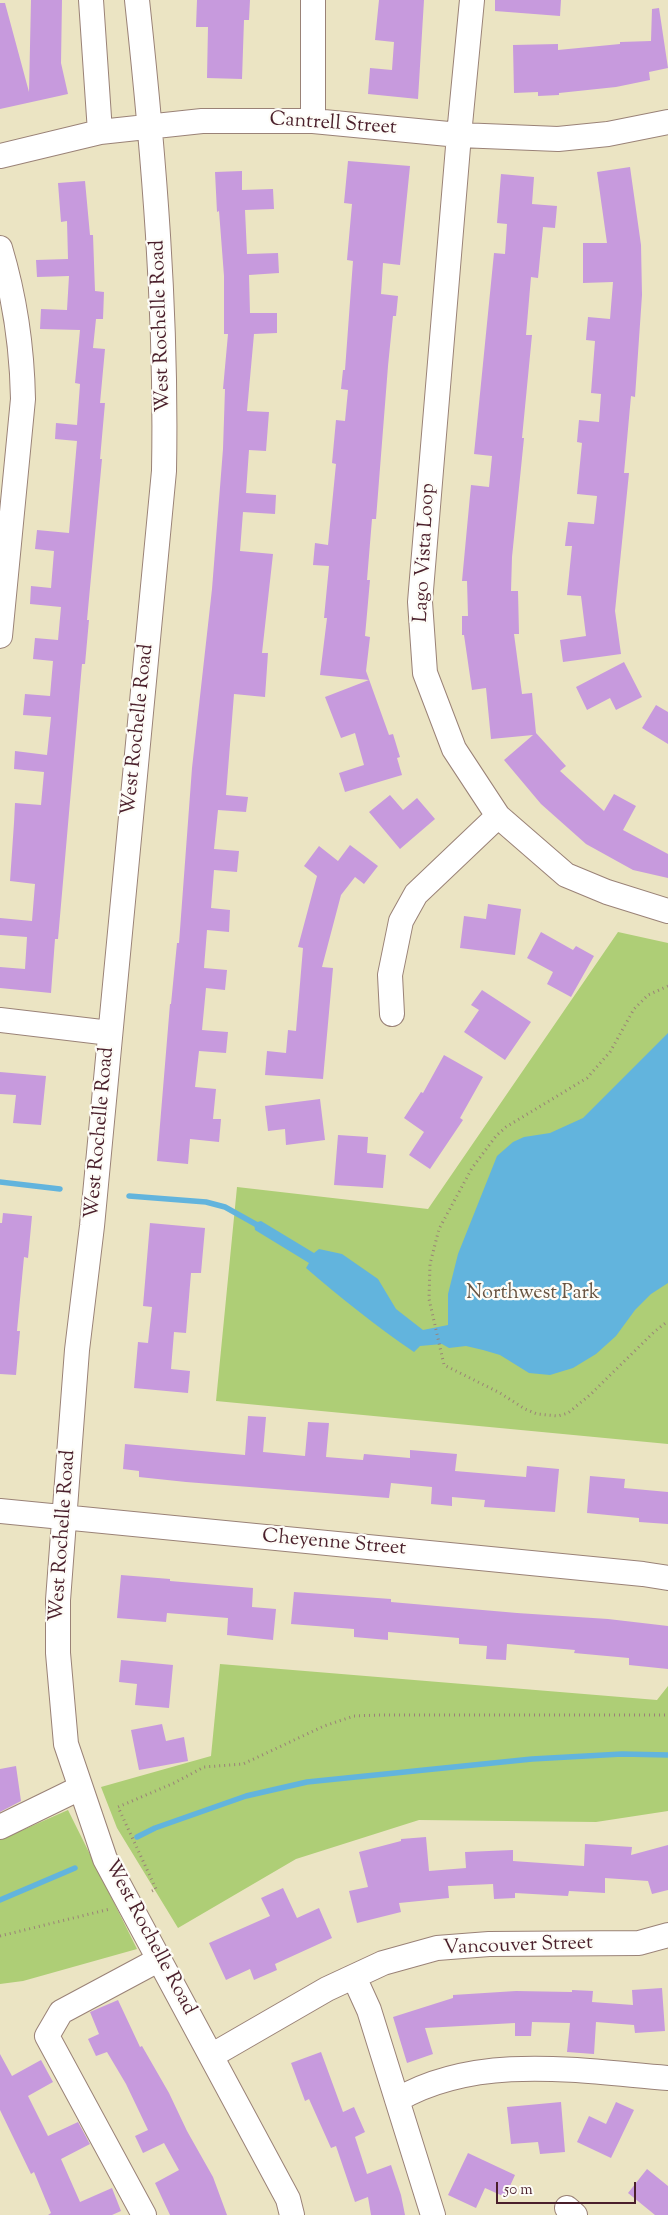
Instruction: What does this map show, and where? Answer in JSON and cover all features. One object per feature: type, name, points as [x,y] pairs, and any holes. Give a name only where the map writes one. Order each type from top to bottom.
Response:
[{"type":"street","points":[[91,0],[100,132]]},
{"type":"street","name":"West Rochelle Road","points":[[137,0],[151,126],[162,286],[166,400],[164,471],[92,1226],[78,1350],[63,1518],[58,1600],[58,1653],[66,1744],[105,1859],[288,2199],[292,2215]]},
{"type":"street","points":[[313,0],[313,121]]},
{"type":"street","name":"Lago Vista Loop","points":[[472,0],[420,602],[424,673],[454,749],[498,816],[566,875],[607,892],[668,911]]},
{"type":"street","name":"Cantrell Street","points":[[0,156],[100,132],[202,121],[313,121],[459,135],[558,139],[608,134],[668,123]]},
{"type":"street","points":[[0,248],[12,290],[22,363],[22,399],[0,636]]},
{"type":"street","points":[[392,1014],[390,975],[401,920],[416,894],[498,816]]},
{"type":"street","points":[[0,1020],[110,1033]]},
{"type":"street","name":"Cheyenne Street","points":[[0,1511],[668,1578]]},
{"type":"street","points":[[0,1827],[80,1788]]},
{"type":"street","name":"Vancouver Street","points":[[212,2056],[327,1989],[383,1963],[437,1948],[489,1944],[639,1943],[668,1935]]},
{"type":"street","points":[[144,2215],[47,2036],[61,2012],[160,1959]]},
{"type":"street","points":[[354,1977],[368,2010],[433,2215]]},
{"type":"street","points":[[397,2100],[417,2088],[482,2072],[513,2069],[544,2068],[668,2078]]},
{"type":"path","points":[[668,986],[648,995],[634,1009],[610,1052],[587,1078],[506,1127],[485,1149],[446,1215],[434,1246],[428,1280],[432,1317],[444,1365],[537,1414],[558,1416],[568,1413],[591,1394],[654,1332],[668,1321]]},
{"type":"path","points":[[152,1891],[156,1889],[118,1807],[174,1783],[204,1767],[243,1764],[324,1726],[354,1716],[379,1715],[668,1715]]},
{"type":"path","points":[[0,1936],[110,1909]]},
{"type":"green space","name":"Northwest Park","points":[[618,932],[668,943],[668,1444],[216,1401],[237,1187],[428,1209]]},
{"type":"green space","points":[[220,1664],[657,1700],[668,1686],[668,1811],[596,1822],[419,1820],[296,1859],[178,1928],[117,1828],[101,1787],[211,1756]]},
{"type":"green space","points":[[68,1810],[137,1949],[23,1981],[0,1984],[0,1840]]},
{"type":"water","points":[[668,1033],[668,1283],[651,1294],[635,1310],[616,1336],[596,1354],[573,1368],[550,1375],[529,1373],[500,1355],[466,1346],[449,1348],[442,1344],[420,1346],[414,1352],[372,1322],[306,1268],[309,1263],[255,1230],[254,1223],[261,1221],[314,1253],[319,1249],[342,1254],[378,1279],[396,1309],[423,1330],[448,1325],[448,1294],[458,1254],[497,1156],[513,1142],[524,1137],[550,1133],[583,1118]]},
{"type":"building","points":[[31,0],[62,0],[61,63],[68,94],[0,109],[0,3],[5,3],[29,92]]},
{"type":"building","points":[[197,0],[250,0],[249,20],[244,20],[242,79],[207,78],[208,27],[196,27]]},
{"type":"building","points":[[379,0],[424,0],[418,99],[368,94],[370,68],[392,70],[394,42],[375,40]]},
{"type":"building","points":[[495,0],[561,0],[560,16],[495,11]]},
{"type":"building","points":[[659,8],[668,68],[649,72],[650,80],[616,87],[559,93],[559,95],[538,96],[538,92],[514,93],[513,45],[558,44],[558,50],[620,44],[620,42],[651,41],[652,9]]},
{"type":"building","points":[[348,161],[410,166],[400,265],[383,263],[381,294],[398,296],[396,316],[393,316],[388,366],[376,519],[372,519],[367,580],[370,580],[365,636],[370,637],[366,671],[389,735],[393,734],[400,757],[397,758],[402,775],[345,792],[339,773],[364,765],[355,733],[341,738],[325,697],[369,680],[320,675],[327,618],[324,618],[329,566],[313,565],[315,543],[328,545],[336,464],[332,463],[336,420],[345,421],[348,390],[341,389],[343,370],[345,370],[353,261],[347,260],[352,204],[344,203]]},
{"type":"building","points":[[630,167],[641,245],[642,295],[635,397],[631,396],[624,473],[629,473],[615,611],[621,654],[563,662],[560,640],[586,636],[581,596],[567,595],[572,546],[565,546],[568,522],[594,524],[597,496],[577,494],[582,443],[577,442],[579,420],[599,422],[601,394],[591,393],[595,341],[586,340],[588,317],[610,319],[613,282],[583,283],[583,243],[607,243],[597,172]]},
{"type":"building","points":[[242,171],[242,190],[273,189],[274,209],[245,210],[247,254],[278,253],[279,273],[249,275],[250,313],[277,313],[277,333],[254,334],[247,411],[269,412],[266,451],[249,450],[246,493],[276,495],[275,514],[243,512],[240,551],[273,554],[262,653],[268,653],[265,697],[234,694],[226,795],[248,797],[246,812],[218,810],[214,849],[239,851],[237,872],[214,870],[211,908],[230,910],[229,932],[207,930],[204,968],[227,970],[225,990],[206,988],[202,1030],[228,1032],[226,1053],[199,1051],[195,1087],[216,1089],[213,1119],[221,1119],[219,1142],[190,1139],[188,1164],[157,1161],[170,1004],[177,943],[179,943],[192,768],[212,589],[223,449],[225,389],[223,389],[228,334],[224,334],[224,276],[215,172]]},
{"type":"building","points":[[501,174],[534,177],[532,204],[557,206],[555,228],[543,227],[538,278],[531,277],[526,335],[532,335],[512,557],[511,591],[518,591],[519,634],[514,634],[522,694],[532,693],[536,733],[566,766],[560,771],[604,811],[614,794],[636,806],[623,830],[668,854],[668,878],[633,870],[586,844],[541,804],[504,760],[533,735],[491,739],[486,688],[472,690],[464,635],[462,635],[462,616],[468,616],[467,581],[462,581],[471,485],[489,487],[492,456],[474,454],[494,253],[505,254],[507,224],[497,223]]},
{"type":"building","points":[[85,181],[90,235],[93,235],[95,291],[104,292],[103,319],[96,319],[93,348],[105,349],[100,403],[105,403],[85,664],[82,664],[58,939],[55,939],[51,993],[0,988],[0,967],[25,969],[27,937],[0,935],[0,918],[32,921],[35,884],[10,881],[15,803],[41,805],[44,772],[14,769],[15,751],[47,755],[51,717],[23,715],[25,694],[50,696],[53,661],[33,659],[35,638],[58,640],[61,607],[30,604],[31,586],[51,588],[54,551],[35,549],[37,530],[69,533],[77,441],[55,439],[56,423],[77,425],[80,384],[75,383],[80,330],[40,329],[41,309],[67,310],[69,276],[37,277],[36,260],[68,259],[67,221],[61,222],[58,183]]},
{"type":"building","points":[[624,662],[642,697],[616,710],[610,698],[587,710],[576,687]]},
{"type":"building","points":[[656,705],[668,712],[668,744],[642,728]]},
{"type":"building","points":[[390,795],[403,810],[417,798],[435,819],[400,849],[369,812]]},
{"type":"building","points":[[350,845],[378,866],[364,884],[355,877],[341,895],[322,967],[333,968],[323,1079],[265,1075],[267,1051],[286,1053],[288,1030],[296,1031],[303,948],[298,947],[317,876],[304,866],[319,846],[338,861]]},
{"type":"building","points":[[488,904],[521,909],[515,955],[460,948],[464,916],[486,919]]},
{"type":"building","points":[[541,932],[573,950],[576,946],[594,956],[571,997],[547,984],[553,972],[527,958]]},
{"type":"building","points":[[482,990],[531,1022],[505,1060],[464,1032],[479,1010],[471,1005]]},
{"type":"building","points":[[444,1055],[483,1077],[460,1118],[463,1120],[430,1169],[409,1155],[424,1132],[404,1118],[421,1092],[423,1093]]},
{"type":"building","points":[[0,1072],[46,1076],[41,1125],[13,1123],[16,1095],[0,1094]]},
{"type":"building","points":[[320,1099],[325,1140],[286,1145],[285,1129],[268,1131],[265,1106]]},
{"type":"building","points":[[338,1135],[368,1137],[367,1153],[386,1155],[383,1188],[334,1185]]},
{"type":"building","points":[[3,1213],[32,1216],[28,1258],[24,1257],[17,1331],[20,1331],[16,1375],[0,1374],[0,1223],[2,1223]]},
{"type":"building","points":[[150,1223],[205,1228],[201,1273],[191,1273],[186,1333],[174,1332],[171,1369],[190,1371],[188,1393],[134,1388],[138,1342],[148,1343],[152,1307],[143,1306]]},
{"type":"building","points":[[248,1416],[266,1417],[263,1452],[305,1456],[308,1422],[329,1423],[326,1457],[363,1460],[364,1454],[410,1458],[410,1450],[457,1454],[455,1471],[526,1477],[527,1466],[559,1469],[555,1512],[484,1507],[485,1500],[452,1497],[452,1506],[431,1504],[432,1487],[391,1483],[389,1498],[139,1477],[139,1471],[123,1469],[125,1444],[245,1455]]},
{"type":"building","points":[[590,1476],[625,1479],[624,1488],[668,1492],[668,1524],[639,1522],[639,1518],[587,1513]]},
{"type":"building","points":[[121,1575],[253,1588],[252,1607],[276,1609],[273,1640],[227,1635],[228,1618],[167,1613],[166,1622],[117,1618]]},
{"type":"building","points":[[294,1592],[391,1599],[391,1602],[608,1619],[668,1626],[668,1669],[629,1665],[629,1658],[574,1653],[575,1650],[507,1644],[506,1660],[486,1659],[487,1646],[459,1644],[459,1638],[388,1632],[388,1640],[354,1637],[354,1629],[291,1624]]},
{"type":"building","points":[[121,1660],[173,1665],[169,1708],[135,1705],[137,1684],[119,1682]]},
{"type":"building","points":[[162,1724],[166,1741],[184,1737],[188,1761],[139,1770],[131,1730]]},
{"type":"building","points":[[16,1766],[21,1801],[0,1812],[0,1769]]},
{"type":"building","points":[[426,1837],[429,1871],[466,1868],[465,1852],[513,1850],[513,1861],[584,1866],[585,1844],[632,1847],[631,1855],[668,1845],[668,1890],[652,1894],[648,1881],[605,1878],[605,1893],[569,1891],[568,1896],[515,1893],[515,1898],[494,1899],[493,1884],[448,1886],[449,1898],[399,1903],[401,1912],[357,1923],[349,1891],[368,1887],[359,1852],[401,1841],[401,1839]]},
{"type":"building","points":[[283,1888],[297,1918],[319,1908],[332,1938],[275,1964],[277,1970],[254,1980],[250,1969],[226,1980],[209,1943],[270,1916],[261,1898]]},
{"type":"building","points":[[662,1988],[665,2031],[635,2033],[634,2025],[596,2022],[594,2054],[567,2052],[570,2023],[532,2022],[531,2036],[515,2036],[515,2023],[425,2028],[433,2054],[407,2063],[393,2017],[453,1998],[453,1995],[516,1991],[593,1991],[592,2002],[633,2005],[632,1990]]},
{"type":"building","points":[[118,2000],[140,2047],[142,2046],[169,2093],[187,2131],[213,2177],[227,2215],[170,2215],[155,2183],[179,2170],[164,2143],[143,2153],[135,2136],[148,2130],[126,2084],[107,2052],[96,2056],[88,2039],[99,2034],[90,2012]]},
{"type":"building","points":[[321,2052],[343,2112],[354,2107],[365,2132],[355,2137],[367,2174],[391,2165],[401,2195],[405,2215],[371,2215],[368,2197],[355,2202],[336,2146],[331,2148],[309,2099],[305,2101],[291,2063]]},
{"type":"building","points":[[0,2054],[12,2076],[41,2060],[53,2082],[28,2096],[48,2136],[78,2122],[90,2144],[61,2159],[80,2202],[112,2188],[121,2211],[112,2215],[48,2215],[51,2213],[34,2172],[31,2174],[0,2110]]},
{"type":"building","points":[[561,2102],[565,2152],[540,2154],[538,2142],[511,2144],[507,2107]]},
{"type":"building","points":[[616,2102],[634,2110],[611,2158],[577,2142],[589,2116],[606,2124]]},
{"type":"building","points":[[468,2153],[515,2175],[505,2197],[485,2188],[476,2208],[448,2195]]},
{"type":"building","points":[[647,2169],[668,2186],[668,2215],[655,2215],[628,2193]]},
{"type":"waterway","points":[[0,1182],[60,1189]]},
{"type":"waterway","points":[[129,1196],[206,1202],[225,1207],[259,1226]]},
{"type":"waterway","points":[[137,1837],[155,1828],[246,1796],[307,1782],[532,1759],[622,1754],[668,1755]]},
{"type":"waterway","points":[[0,1900],[75,1868]]}]
